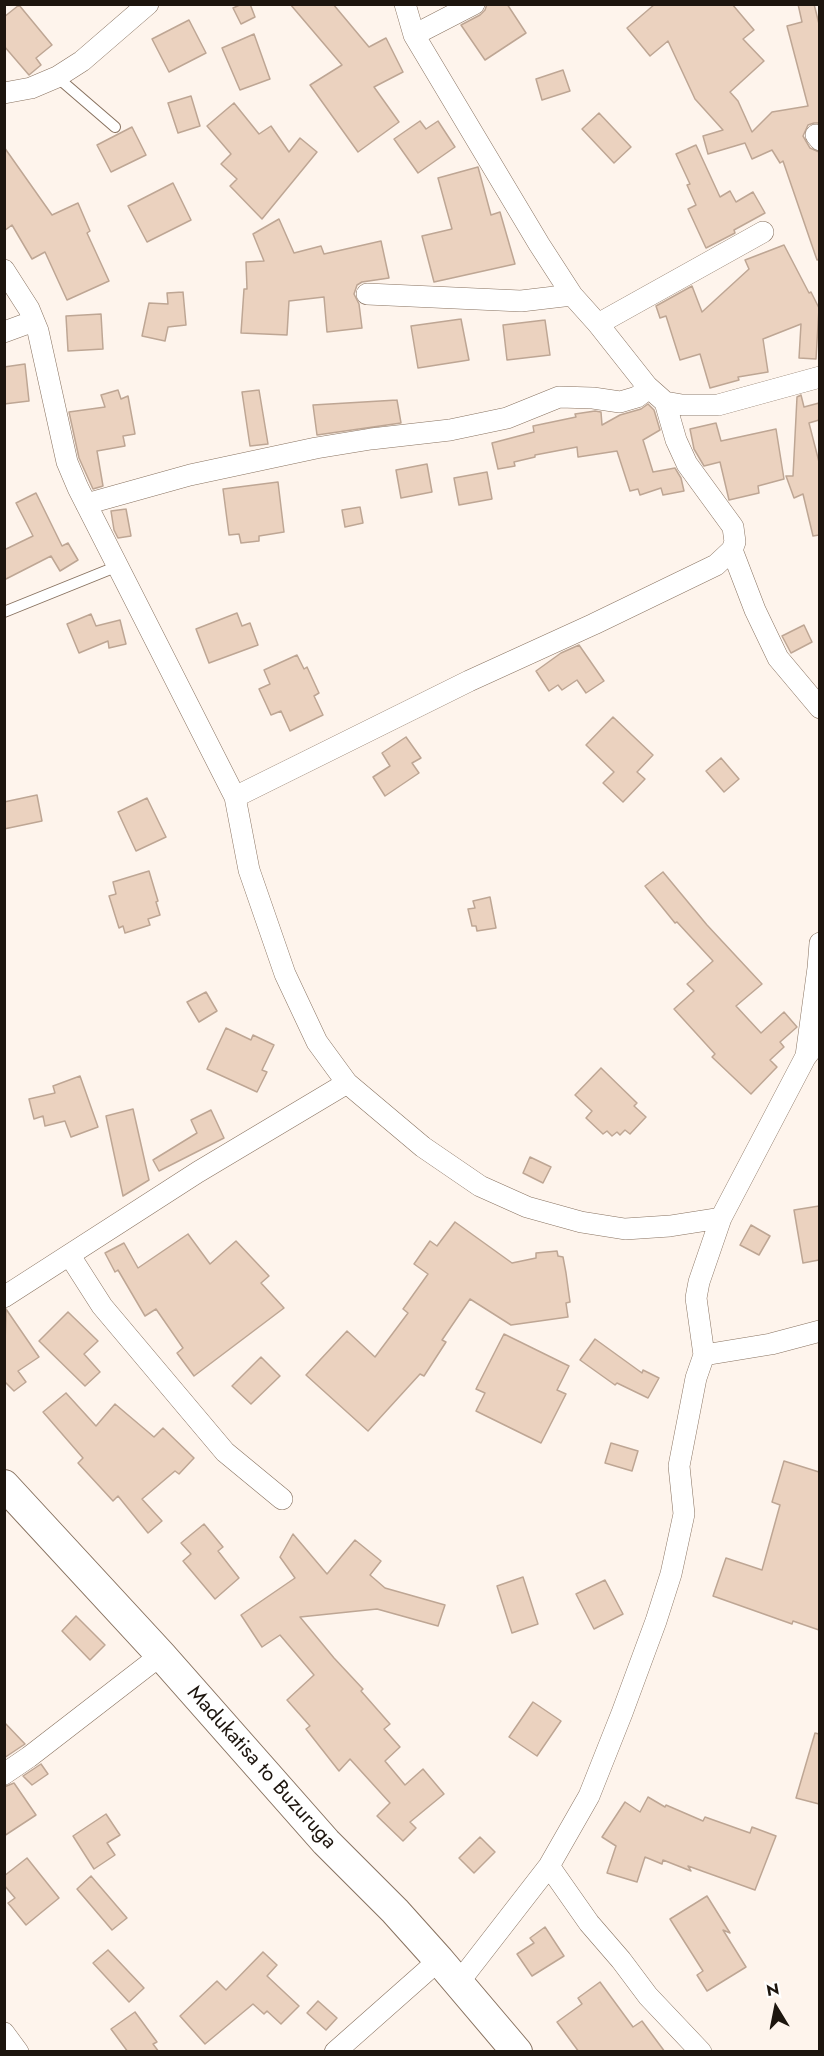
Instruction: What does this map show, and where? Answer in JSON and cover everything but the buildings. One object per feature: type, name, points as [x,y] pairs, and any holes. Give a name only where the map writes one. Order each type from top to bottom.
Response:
[{"type":"main road","name":"Madukatisa to Buzuruga","points":[[4,1485],[161,1655],[326,1842],[395,1911],[518,2052]]},
{"type":"street","points":[[4,93],[31,88],[57,77],[82,61],[148,4]]},
{"type":"street","points":[[405,4],[414,35],[539,244],[572,295],[649,388],[665,402],[682,405],[718,405],[819,377]]},
{"type":"street","points":[[414,35],[474,4]]},
{"type":"street","points":[[598,324],[763,232]]},
{"type":"street","points":[[4,270],[29,309],[38,331],[67,462],[86,504],[235,797],[249,870],[285,974],[317,1042],[347,1083],[423,1147],[480,1186],[527,1207],[581,1222],[625,1229],[670,1226],[721,1218]]},
{"type":"street","points":[[367,294],[521,301],[572,295]]},
{"type":"street","points":[[4,332],[34,321]]},
{"type":"street","points":[[86,504],[190,475],[316,448],[450,430],[507,418],[559,398],[592,398],[620,402],[637,397],[649,388]]},
{"type":"street","points":[[235,797],[469,681],[716,565],[732,550],[735,542],[733,527],[687,464],[676,440],[665,402]]},
{"type":"street","points":[[732,550],[755,610],[778,658],[819,708]]},
{"type":"street","points":[[806,1059],[819,943]]},
{"type":"street","points":[[459,1983],[549,1866],[589,1796],[652,1631],[671,1574],[684,1514],[679,1466],[696,1378],[704,1355],[696,1298],[706,1256],[721,1218],[819,1038]]},
{"type":"street","points":[[4,1296],[70,1256],[198,1172],[347,1083]]},
{"type":"street","points":[[70,1256],[102,1306],[225,1452],[282,1499]]},
{"type":"street","points":[[704,1355],[771,1344],[819,1331]]},
{"type":"street","points":[[4,1774],[161,1655]]},
{"type":"street","points":[[549,1866],[589,1923],[648,1996],[701,2052]]},
{"type":"street","points":[[335,2052],[439,1960]]},
{"type":"lane","points":[[57,77],[115,127]]},
{"type":"lane","points":[[4,612],[118,566]]}]
